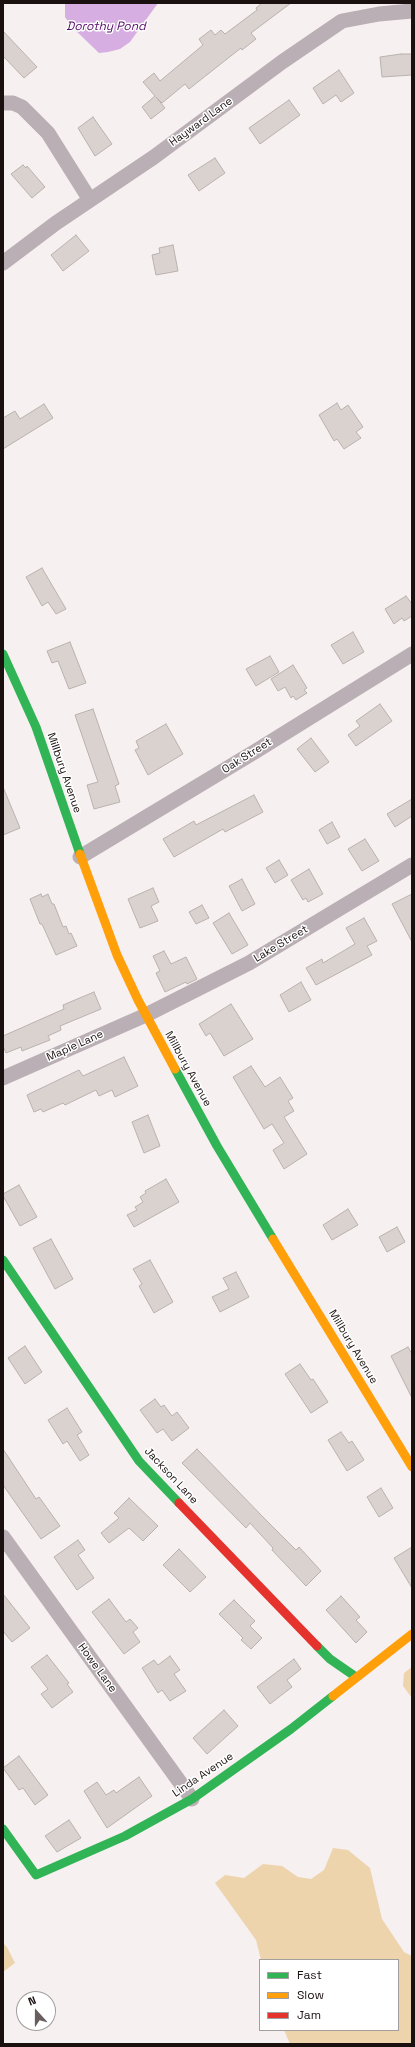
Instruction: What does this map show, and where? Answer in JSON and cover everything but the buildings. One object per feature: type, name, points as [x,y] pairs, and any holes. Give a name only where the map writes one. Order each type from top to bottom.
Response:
[{"type":"street","name":"Hayward Lane","points":[[3,263],[90,200],[154,157],[282,62],[342,21],[372,15],[412,11]]},
{"type":"street","points":[[3,103],[13,103],[22,107],[48,133],[90,200]]},
{"type":"street","name":"Millbury Avenue","points":[[3,654],[14,675],[36,727],[80,857],[117,955],[146,1015],[217,1146],[412,1467]]},
{"type":"street","name":"Oak Street","points":[[80,857],[256,751],[412,654]]},
{"type":"street","name":"Lake Street","points":[[146,1015],[249,963],[412,866]]},
{"type":"street","name":"Maple Lane","points":[[3,1078],[146,1015]]},
{"type":"street","name":"Jackson Lane","points":[[3,1260],[138,1461],[330,1659],[356,1677]]},
{"type":"street","name":"Howe Lane","points":[[3,1537],[192,1799]]},
{"type":"street","name":"Linda Avenue","points":[[3,1829],[36,1875],[125,1836],[192,1799],[291,1729],[412,1634]]},
{"type":"shaded area","points":[[412,1667],[412,1698],[403,1686],[404,1673]]},
{"type":"shaded area","points":[[333,1848],[348,1850],[370,1868],[382,1919],[404,1952],[412,1956],[412,2044],[290,2044],[284,2031],[399,2031],[399,1959],[261,1959],[256,1940],[215,1883],[225,1875],[244,1878],[263,1864],[282,1866],[298,1877],[311,1879],[324,1870]]},
{"type":"shaded area","points":[[3,1943],[7,1947],[15,1963],[3,1972]]},
{"type":"water","name":"Dorothy Pond","points":[[65,3],[158,3],[130,42],[120,49],[99,53],[72,27],[65,17]]},
{"type":"traffic: fast","points":[[3,654],[36,727],[80,854]]},
{"type":"traffic: fast","points":[[175,1069],[217,1146],[273,1239]]},
{"type":"traffic: fast","points":[[3,1260],[139,1461],[179,1503]]},
{"type":"traffic: fast","points":[[317,1646],[330,1659],[356,1677]]},
{"type":"traffic: fast","points":[[3,1829],[36,1875],[125,1836],[192,1799],[291,1729],[333,1696]]},
{"type":"traffic: slow","points":[[80,854],[117,955],[138,1000],[175,1069]]},
{"type":"traffic: slow","points":[[273,1239],[412,1467]]},
{"type":"traffic: slow","points":[[333,1696],[412,1634]]},
{"type":"traffic: jam","points":[[179,1503],[317,1646]]}]
